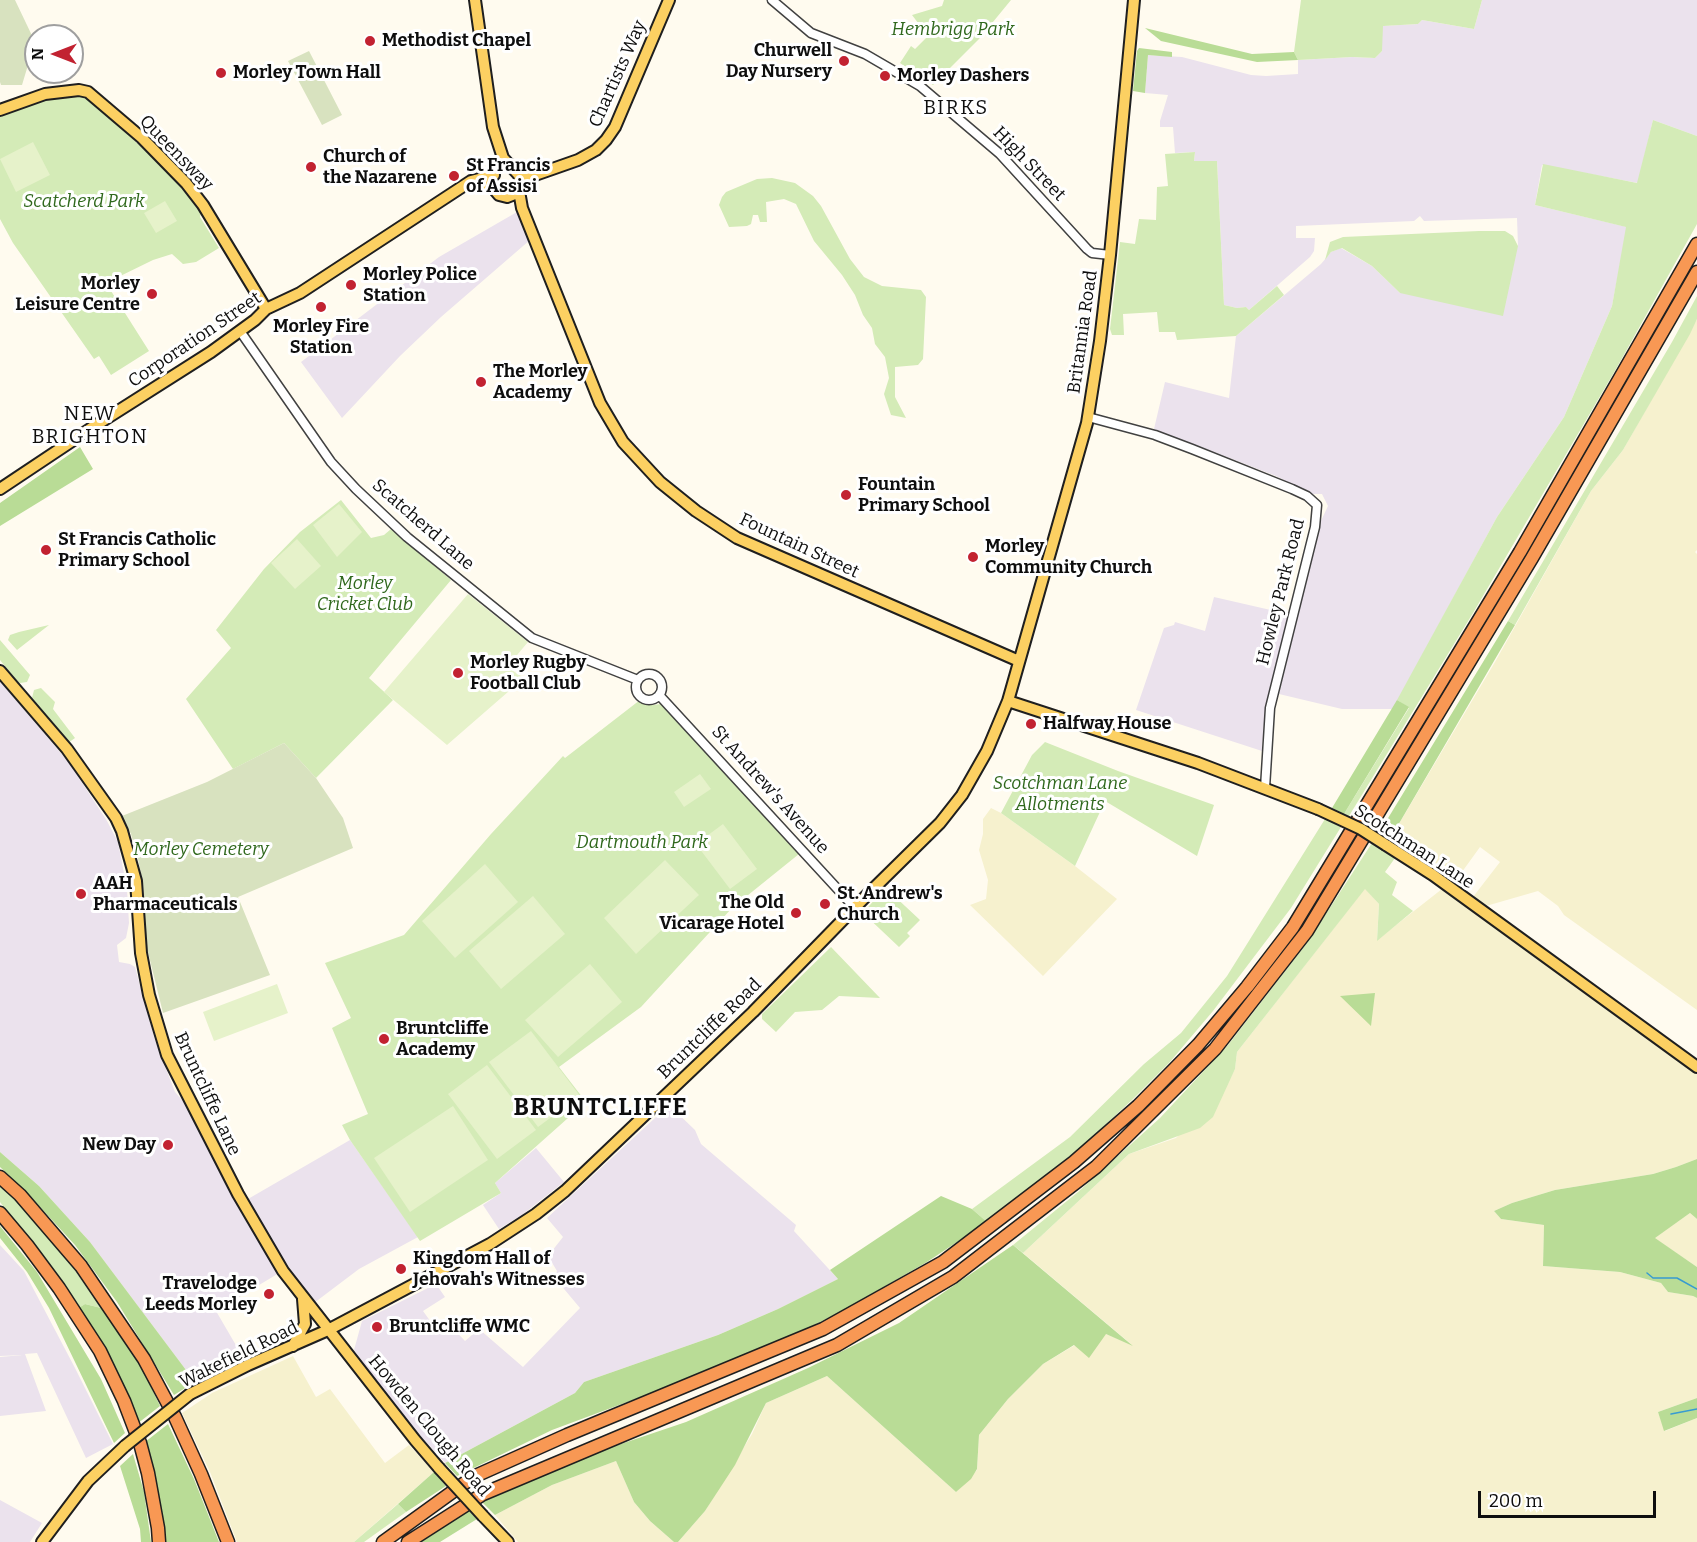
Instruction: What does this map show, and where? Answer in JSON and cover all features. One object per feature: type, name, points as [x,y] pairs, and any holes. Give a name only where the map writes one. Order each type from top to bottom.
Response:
[{"type":"highway","points":[[383,1542],[473,1477],[567,1435],[824,1329],[943,1262],[1074,1162],[1138,1106],[1198,1046],[1293,927],[1520,552],[1697,244]]},
{"type":"highway","points":[[408,1542],[483,1494],[837,1345],[953,1277],[1096,1167],[1215,1049],[1307,931],[1526,568],[1697,272]]},
{"type":"highway","points":[[0,1177],[20,1195],[81,1266],[144,1359],[201,1474],[228,1542]]},
{"type":"highway","points":[[0,1213],[59,1288],[105,1361],[140,1443],[154,1506],[159,1542]]},
{"type":"main road","points":[[475,0],[492,119],[503,158],[502,171],[492,180],[493,188]]},
{"type":"main road","name":"Chartists Way","points":[[521,180],[578,160],[596,150],[606,140],[615,127],[669,0]]},
{"type":"main road","name":"Britannia Road","points":[[1019,661],[1088,417],[1110,255],[1134,0]]},
{"type":"main road","name":"Queensway","points":[[0,110],[45,94],[79,90],[88,92],[142,138],[186,183],[203,205],[266,309]]},
{"type":"main road","points":[[502,171],[517,172],[521,180],[519,191],[507,197]]},
{"type":"main road","name":"Corporation Street","points":[[0,489],[240,331],[266,309],[300,293],[471,181],[502,171]]},
{"type":"main road","points":[[471,181],[493,188],[499,195],[507,197],[522,208]]},
{"type":"main road","name":"Fountain Street","points":[[519,191],[522,208],[600,404],[623,442],[660,482],[696,511],[737,538],[1019,661]]},
{"type":"main road","name":"Bruntcliffe Road","points":[[328,1330],[490,1244],[536,1214],[565,1191],[753,1012],[940,823],[962,795],[987,751],[1008,701],[1019,661]]},
{"type":"main road","name":"Bruntcliffe Lane","points":[[0,671],[67,749],[123,831],[136,881],[141,953],[149,995],[167,1055],[238,1194],[283,1271],[328,1330]]},
{"type":"main road","name":"Scotchman Lane","points":[[1008,701],[1198,763],[1318,809],[1361,829],[1432,875],[1697,1067]]},
{"type":"main road","points":[[293,1346],[306,1317],[303,1296]]},
{"type":"main road","name":"Wakefield Road","points":[[42,1542],[88,1481],[125,1446],[190,1394],[248,1365],[328,1330]]},
{"type":"main road","name":"Howden Clough Road","points":[[328,1330],[440,1468],[508,1542]]},
{"type":"street","name":"High Street","points":[[772,0],[811,33],[865,54],[920,86],[1000,154],[1087,249],[1092,253],[1110,255]]},
{"type":"street","name":"Scatcherd Lane","points":[[240,331],[331,462],[407,537],[532,638],[638,680]]},
{"type":"street","name":"Howley Park Road","points":[[1088,417],[1155,435],[1192,449],[1292,489],[1307,496],[1317,505],[1315,527],[1270,708],[1264,788]]},
{"type":"street","name":"St Andrew's Avenue","points":[[638,680],[645,675],[655,676],[661,683],[662,688],[659,695],[855,908]]},
{"type":"street","points":[[638,680],[636,688],[643,699],[652,700],[659,695]]},
{"type":"shaded area","points":[[1482,0],[1697,0],[1697,136],[1653,120],[1638,183],[1542,165],[1535,205],[1627,227],[1612,306],[1564,417],[1497,517],[1393,709],[1342,709],[1279,694],[1320,523],[1328,506],[1322,494],[1311,494],[1276,476],[1154,429],[1165,382],[1229,398],[1236,336],[1321,264],[1331,252],[1341,248],[1372,266],[1400,293],[1518,246],[1517,218],[1424,221],[1420,216],[1414,221],[1296,226],[1296,238],[1315,238],[1314,251],[1310,257],[1249,310],[1246,307],[1237,308],[1224,305],[1217,161],[1194,161],[1195,152],[1175,153],[1173,127],[1160,127],[1168,95],[1145,93],[1148,55],[1182,57],[1251,75],[1298,74],[1298,60],[1375,58],[1382,51],[1382,26],[1418,24],[1422,20],[1474,29]]},
{"type":"shaded area","points":[[517,212],[530,240],[441,317],[400,356],[342,418],[301,362],[439,257]]},
{"type":"shaded area","points":[[1697,319],[1697,550],[1695,552],[1697,554],[1697,1010],[1564,915],[1558,906],[1538,891],[1486,906],[1473,897],[1500,862],[1480,847],[1454,883],[1390,839],[1495,662],[1591,491],[1623,450]]},
{"type":"shaded area","points":[[1214,597],[1288,614],[1265,709],[1262,751],[1136,710],[1164,628],[1174,625],[1175,622],[1205,631]]},
{"type":"shaded area","points":[[0,681],[70,764],[118,842],[127,889],[129,923],[126,938],[117,945],[119,962],[135,967],[154,1037],[175,1092],[183,1101],[240,1211],[279,1273],[216,1311],[244,1359],[195,1382],[90,1242],[39,1186],[0,1152]]},
{"type":"shaded area","points":[[991,808],[1075,866],[1117,899],[1043,976],[970,905],[986,899],[988,880],[979,850],[983,834],[983,819]]},
{"type":"shaded area","points":[[1365,888],[1379,904],[1377,940],[1442,889],[1697,1074],[1697,1159],[1653,1174],[1555,1190],[1494,1211],[1501,1219],[1544,1225],[1543,1266],[1620,1272],[1661,1283],[1668,1292],[1697,1298],[1697,1398],[1658,1412],[1665,1431],[1697,1418],[1697,1542],[678,1542],[705,1511],[752,1434],[766,1403],[827,1376],[956,1492],[977,1470],[979,1435],[1008,1399],[1043,1364],[1075,1345],[1106,1334],[1131,1344],[1023,1253],[1129,1154],[1176,1138],[1226,1086],[1235,1069],[1237,1052]]},
{"type":"shaded area","points":[[669,1105],[695,1130],[701,1144],[796,1225],[794,1231],[838,1279],[778,1309],[718,1335],[584,1382],[575,1393],[445,1463],[398,1411],[354,1350],[362,1321],[436,1284],[445,1297],[423,1311],[436,1329],[446,1321],[465,1341],[479,1329],[523,1367],[580,1308],[554,1277],[557,1271],[548,1256],[563,1237],[547,1218]]},
{"type":"shaded area","points":[[350,1140],[418,1237],[359,1269],[314,1303],[278,1251],[248,1199]]},
{"type":"shaded area","points":[[536,1148],[564,1182],[522,1215],[499,1229],[483,1205],[501,1193],[495,1183]]},
{"type":"shaded area","points":[[1690,1213],[1697,1219],[1697,1267],[1654,1238]]},
{"type":"shaded area","points":[[0,1245],[24,1271],[113,1444],[86,1458],[37,1353],[25,1354],[46,1411],[0,1416],[0,1357],[23,1355],[0,1356]]},
{"type":"shaded area","points":[[293,1356],[316,1397],[330,1389],[385,1463],[409,1445],[434,1472],[354,1542],[237,1542],[210,1472],[182,1413],[212,1393]]},
{"type":"shaded area","points":[[616,1461],[634,1502],[650,1521],[674,1542],[518,1542],[495,1515],[552,1485]]},
{"type":"shaded area","points":[[0,1500],[42,1523],[30,1542],[0,1542]]},
{"type":"green space","points":[[0,0],[15,0],[26,24],[24,24],[24,78],[22,85],[1,85]]},
{"type":"green space","name":"Hembrigg Park","points":[[944,0],[1011,0],[979,39],[933,85],[900,63],[911,46],[915,49],[928,36],[912,15],[942,6]]},
{"type":"green space","points":[[1301,0],[1482,0],[1474,29],[1422,20],[1418,24],[1383,26],[1382,51],[1375,58],[1298,60],[1294,52]]},
{"type":"green space","points":[[1145,28],[1252,54],[1294,52],[1298,60],[1257,62],[1161,41]]},
{"type":"green space","points":[[1139,48],[1172,52],[1172,57],[1148,55],[1145,93],[1133,91]]},
{"type":"green space","points":[[309,51],[342,115],[322,125],[288,61]]},
{"type":"green space","name":"Scatcherd Park","points":[[76,94],[92,101],[183,186],[198,205],[200,217],[219,248],[196,262],[183,264],[172,254],[153,260],[106,283],[149,351],[111,375],[99,356],[94,359],[13,243],[0,219],[0,113],[47,99]]},
{"type":"green space","points":[[1653,120],[1697,136],[1697,224],[1616,369],[1473,613],[1349,816],[1344,814],[1409,708],[1397,700],[1497,517],[1564,417],[1612,306],[1626,227],[1535,205],[1543,164],[1637,183]]},
{"type":"green space","points":[[33,142],[50,175],[16,192],[0,159]]},
{"type":"green space","points":[[1195,152],[1194,161],[1217,161],[1224,305],[1237,308],[1246,307],[1249,310],[1277,286],[1284,295],[1236,336],[1177,340],[1175,332],[1159,332],[1157,312],[1123,314],[1124,335],[1112,335],[1110,329],[1120,242],[1135,244],[1139,219],[1156,220],[1157,187],[1168,186],[1165,154]]},
{"type":"green space","points":[[772,178],[795,183],[813,196],[821,206],[850,259],[864,277],[882,286],[921,290],[926,297],[923,359],[918,365],[895,367],[895,397],[906,418],[891,415],[884,394],[889,378],[885,357],[875,344],[872,328],[842,275],[814,241],[796,204],[784,199],[766,202],[767,222],[760,222],[758,215],[753,215],[751,224],[747,226],[729,227],[719,205],[726,192],[757,179]]},
{"type":"green space","points":[[165,201],[177,221],[156,233],[144,213]]},
{"type":"green space","points":[[1505,231],[1513,236],[1518,246],[1503,316],[1400,293],[1372,266],[1342,248],[1331,252],[1325,260],[1330,242],[1343,237]]},
{"type":"green space","points":[[1697,296],[1697,319],[1690,334],[1623,450],[1591,491],[1515,625],[1508,621]]},
{"type":"green space","points":[[80,447],[93,469],[0,526],[0,503]]},
{"type":"green space","name":"Morley Cricket Club","points":[[341,500],[371,538],[384,535],[391,529],[451,580],[369,678],[393,700],[316,778],[284,743],[233,769],[186,699],[231,648],[216,630],[264,569],[300,532]]},
{"type":"green space","points":[[339,504],[362,532],[337,557],[313,525]]},
{"type":"green space","points":[[297,539],[321,566],[295,589],[271,563]]},
{"type":"green space","name":"Morley Rugby Football Club","points":[[468,594],[528,642],[507,667],[524,678],[447,745],[384,692]]},
{"type":"green space","points":[[1508,621],[1515,625],[1390,839],[1379,833]]},
{"type":"green space","points":[[49,625],[17,650],[8,640],[10,635]]},
{"type":"green space","points":[[0,640],[30,675],[27,682],[17,681],[0,660]]},
{"type":"green space","points":[[41,688],[55,702],[53,709],[75,738],[68,743],[32,698],[34,690]]},
{"type":"green space","name":"Dartmouth Park","points":[[640,700],[653,705],[661,704],[799,854],[732,908],[641,1007],[559,1067],[586,1102],[495,1183],[501,1193],[420,1241],[342,1125],[368,1114],[332,1028],[351,1018],[325,963],[404,935],[491,834],[563,756],[565,758]]},
{"type":"green space","points":[[1397,700],[1409,707],[1344,814],[1332,808]]},
{"type":"green space","name":"Scotchman Lane Allotments","points":[[1045,742],[1214,805],[1197,856],[1105,801],[1075,866],[1001,813],[1032,755]]},
{"type":"green space","name":"Morley Cemetery","points":[[284,743],[316,778],[343,818],[353,848],[238,897],[270,975],[163,1013],[146,944],[143,883],[131,834],[122,816],[207,782]]},
{"type":"green space","points":[[700,774],[711,789],[684,807],[674,792]]},
{"type":"green space","points":[[1325,819],[1341,827],[1291,908],[1213,1011],[1169,1063],[1080,1148],[987,1222],[972,1209],[1070,1137],[1144,1064],[1181,1033],[1227,976]]},
{"type":"green space","points":[[723,824],[757,869],[730,889],[696,844]]},
{"type":"green space","points":[[1372,843],[1395,858],[1385,872],[1397,882],[1392,895],[1413,911],[1377,941],[1379,904],[1365,889],[1237,1052],[1235,1069],[1213,1117],[1200,1128],[1129,1154],[1023,1253],[1013,1245],[1078,1192],[1160,1118],[1228,1045],[1307,943]]},
{"type":"green space","points":[[665,860],[699,895],[636,954],[604,918]]},
{"type":"green space","points":[[485,864],[518,902],[455,958],[422,921]]},
{"type":"green space","points":[[883,890],[890,892],[920,920],[907,933],[910,936],[899,947],[863,913]]},
{"type":"green space","points":[[533,896],[565,934],[501,989],[469,951]]},
{"type":"green space","points":[[831,947],[880,998],[839,996],[822,1010],[795,1012],[776,1032],[762,1019],[762,1014]]},
{"type":"green space","points":[[590,964],[622,1002],[558,1057],[525,1020]]},
{"type":"green space","points":[[277,984],[288,1013],[214,1041],[203,1012]]},
{"type":"green space","points":[[1375,993],[1371,1026],[1340,996]]},
{"type":"green space","points":[[531,1031],[580,1096],[538,1127],[489,1062]]},
{"type":"green space","points":[[487,1065],[536,1130],[497,1159],[448,1094]]},
{"type":"green space","points":[[453,1106],[488,1160],[410,1212],[374,1158]]},
{"type":"green space","points":[[0,1152],[39,1186],[90,1242],[195,1382],[174,1395],[117,1302],[75,1245],[0,1167]]},
{"type":"green space","points":[[1697,1159],[1697,1219],[1690,1213],[1655,1238],[1697,1267],[1697,1298],[1668,1292],[1661,1283],[1620,1272],[1543,1266],[1544,1225],[1501,1219],[1494,1211],[1555,1190],[1653,1174]]},
{"type":"green space","points":[[0,1185],[18,1201],[74,1269],[101,1308],[85,1304],[77,1309],[40,1254],[0,1202]]},
{"type":"green space","points":[[941,1196],[972,1209],[987,1222],[927,1262],[840,1312],[788,1338],[705,1373],[552,1430],[457,1476],[445,1463],[575,1393],[584,1382],[718,1335],[778,1309],[838,1279],[830,1270]]},
{"type":"green space","points":[[0,1226],[37,1272],[101,1379],[125,1433],[114,1443],[49,1308],[27,1272],[0,1238]]},
{"type":"green space","points":[[1013,1245],[1133,1346],[1106,1334],[1089,1358],[1074,1345],[1043,1364],[1008,1399],[979,1435],[977,1469],[971,1479],[956,1492],[827,1376],[766,1403],[735,1465],[705,1511],[678,1542],[674,1542],[650,1521],[634,1502],[616,1461],[552,1485],[495,1515],[482,1502],[612,1447],[686,1422],[808,1368],[899,1323]]},
{"type":"green space","points":[[85,1304],[101,1308],[139,1362],[160,1406],[137,1424],[77,1309]]},
{"type":"green space","points":[[1697,1398],[1697,1418],[1664,1431],[1658,1412]]},
{"type":"green space","points":[[168,1424],[194,1479],[219,1542],[164,1542],[161,1507],[145,1442]]},
{"type":"green space","points":[[133,1454],[144,1492],[151,1542],[141,1542],[140,1529],[120,1466]]},
{"type":"green space","points":[[434,1472],[446,1486],[406,1512],[398,1504]]},
{"type":"green space","points":[[398,1504],[406,1512],[364,1542],[354,1542]]},
{"type":"green space","points":[[469,1511],[477,1519],[440,1542],[421,1542]]},
{"type":"waterway","points":[[1647,1273],[1653,1278],[1677,1278],[1697,1289]]},
{"type":"waterway","points":[[1671,1414],[1697,1409]]},
{"type":"place","name":"Methodist Chapel","points":[[370,41]]},
{"type":"place","name":"Churwell Day Nursery","points":[[844,61]]},
{"type":"place","name":"Morley Town Hall","points":[[221,73]]},
{"type":"place","name":"Morley Dashers","points":[[885,76]]},
{"type":"place","name":"Church of the Nazarene","points":[[311,167]]},
{"type":"place","name":"St Francis of Assisi","points":[[454,176]]},
{"type":"place","name":"Morley Police Station","points":[[351,285]]},
{"type":"place","name":"Morley Leisure Centre","points":[[152,294]]},
{"type":"place","name":"Morley Fire Station","points":[[321,307]]},
{"type":"place","name":"The Morley Academy","points":[[481,382]]},
{"type":"place","name":"Fountain Primary School","points":[[846,495]]},
{"type":"place","name":"St Francis Catholic Primary School","points":[[46,550]]},
{"type":"place","name":"Morley Community Church","points":[[973,557]]},
{"type":"place","name":"Morley Rugby Football Club","points":[[458,673]]},
{"type":"place","name":"Halfway House","points":[[1031,724]]},
{"type":"place","name":"AAH Pharmaceuticals","points":[[81,894]]},
{"type":"place","name":"St. Andrew's Church","points":[[825,904]]},
{"type":"place","name":"The Old Vicarage Hotel","points":[[796,913]]},
{"type":"place","name":"Bruntcliffe Academy","points":[[384,1039]]},
{"type":"place","name":"New Day","points":[[168,1145]]},
{"type":"place","name":"Kingdom Hall of Jehovah's Witnesses","points":[[401,1269]]},
{"type":"place","name":"Travelodge Leeds Morley","points":[[269,1294]]},
{"type":"place","name":"Bruntcliffe WMC","points":[[377,1327]]},
{"type":"district","name":"BIRKS","points":[[956,108]]},
{"type":"district","name":"NEW BRIGHTON","points":[[90,426]]},
{"type":"district","name":"BRUNTCLIFFE","points":[[601,1108]]}]
